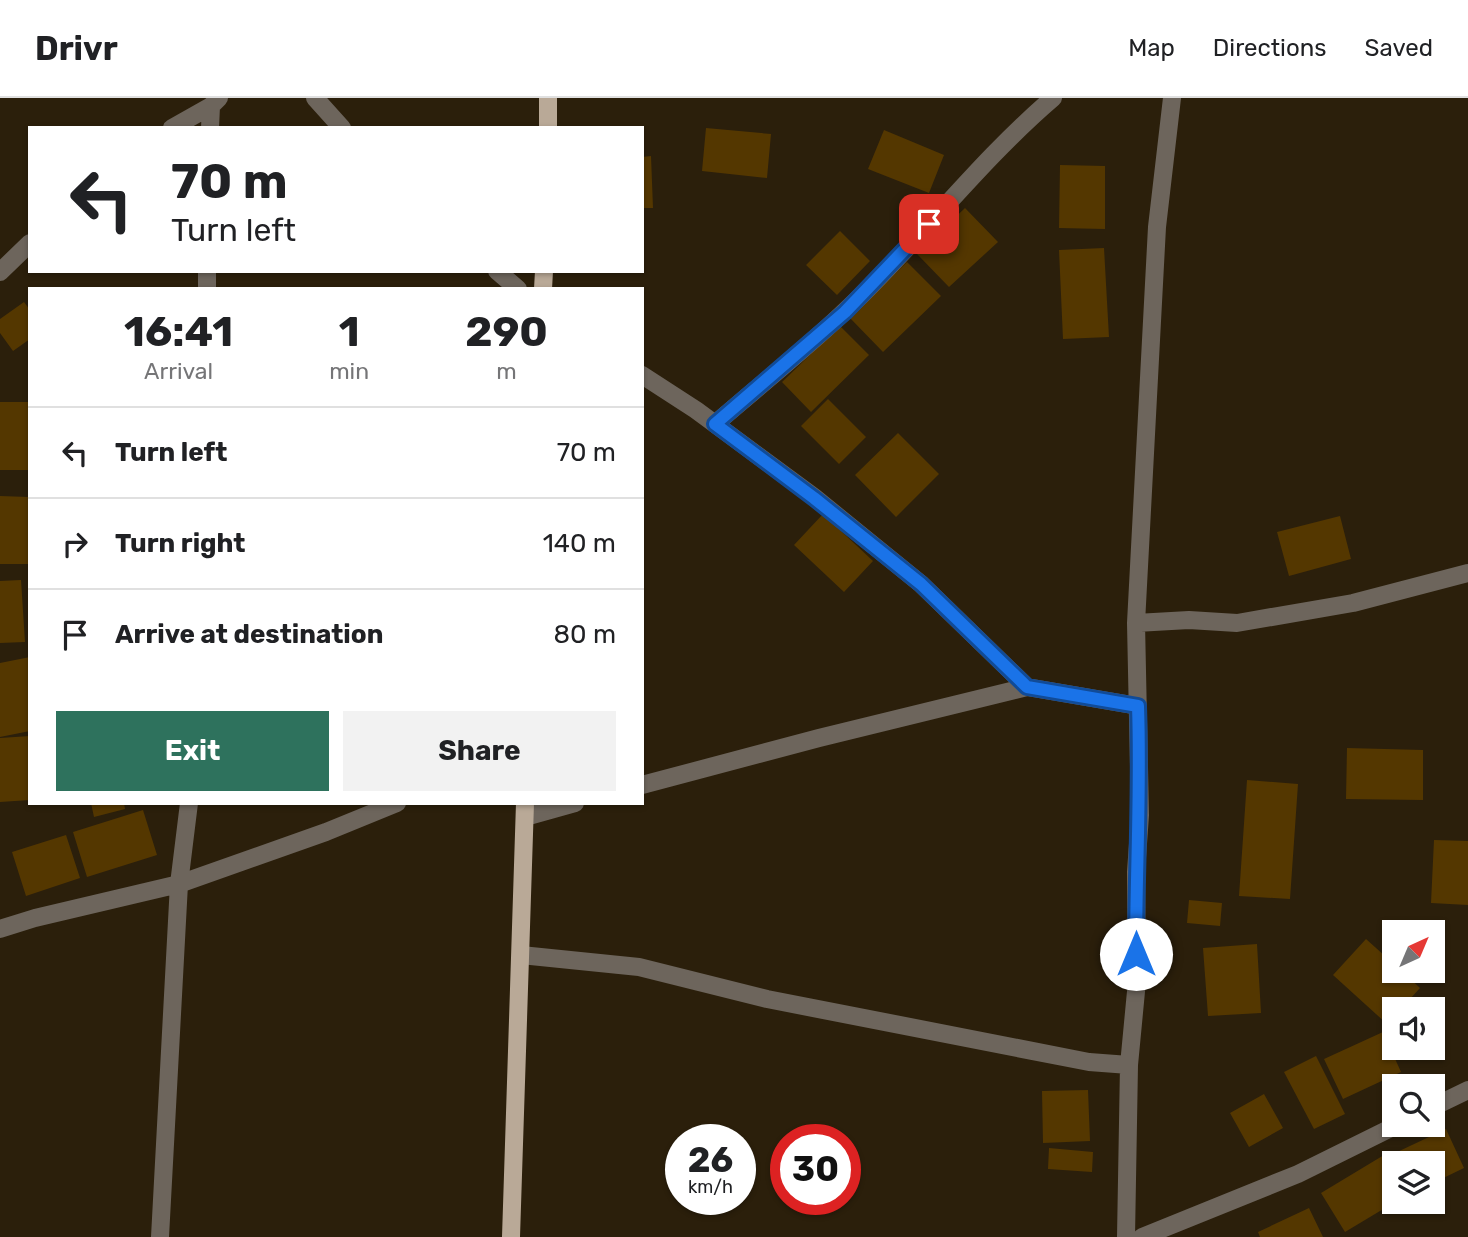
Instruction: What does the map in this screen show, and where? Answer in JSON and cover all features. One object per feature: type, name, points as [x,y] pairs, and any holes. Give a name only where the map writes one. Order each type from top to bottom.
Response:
[{"type":"main road","points":[[548,98],[548,126]]},
{"type":"main road","points":[[511,1237],[525,810]]},
{"type":"street","points":[[314,98],[340,126]]},
{"type":"street","points":[[715,424],[845,312],[1017,129],[1053,98]]},
{"type":"street","points":[[1126,1237],[1129,1065],[1137,981],[1136,872],[1140,815],[1136,623],[1157,227],[1172,98]]},
{"type":"street","points":[[175,126],[215,102]]},
{"type":"street","points":[[210,126],[215,102]]},
{"type":"street","points":[[0,272],[28,245]]},
{"type":"street","points":[[499,273],[516,287]]},
{"type":"street","points":[[644,376],[715,424],[814,498],[921,584],[1027,687]]},
{"type":"street","points":[[1136,623],[1189,620],[1237,623],[1353,603],[1468,573]]},
{"type":"street","points":[[644,784],[1027,687],[1138,706]]},
{"type":"street","points":[[160,1237],[178,884],[190,805]]},
{"type":"street","points":[[0,929],[178,884],[326,832],[392,805]]},
{"type":"street","points":[[525,810],[561,805]]},
{"type":"street","points":[[521,955],[639,967],[767,999],[1089,1062],[1129,1065]]},
{"type":"street","points":[[1445,1101],[1468,1090]]},
{"type":"street","points":[[1142,1237],[1298,1174],[1382,1132]]},
{"type":"building","points":[[706,128],[771,134],[767,178],[702,171]]},
{"type":"building","points":[[884,130],[944,155],[929,193],[868,169]]},
{"type":"building","points":[[651,156],[653,208],[644,208],[644,157]]},
{"type":"building","points":[[1060,165],[1105,166],[1105,229],[1059,228]]},
{"type":"building","points":[[965,208],[998,242],[949,287],[917,254]]},
{"type":"building","points":[[840,231],[870,261],[837,295],[806,265]]},
{"type":"building","points":[[1104,248],[1109,337],[1063,339],[1059,250]]},
{"type":"building","points":[[907,262],[941,296],[883,352],[850,318]]},
{"type":"building","points":[[24,302],[28,307],[28,340],[13,351],[0,333],[0,319]]},
{"type":"building","points":[[840,326],[869,355],[811,412],[782,382]]},
{"type":"building","points":[[828,399],[866,437],[839,464],[801,426]]},
{"type":"building","points":[[0,402],[28,402],[28,470],[0,470]]},
{"type":"building","points":[[898,433],[939,474],[896,517],[855,475]]},
{"type":"building","points":[[0,496],[28,497],[28,564],[0,564]]},
{"type":"building","points":[[823,514],[873,561],[844,592],[794,545]]},
{"type":"building","points":[[1340,516],[1351,559],[1289,576],[1277,532]]},
{"type":"building","points":[[21,580],[25,642],[0,643],[0,581]]},
{"type":"building","points":[[28,657],[28,731],[0,737],[0,663]]},
{"type":"building","points":[[28,736],[28,800],[0,802],[0,738]]},
{"type":"building","points":[[1347,748],[1423,750],[1423,800],[1346,799]]},
{"type":"building","points":[[1247,780],[1298,784],[1290,899],[1239,896]]},
{"type":"building","points":[[91,805],[124,805],[125,809],[94,817]]},
{"type":"building","points":[[143,810],[157,855],[87,877],[73,832]]},
{"type":"building","points":[[66,835],[80,878],[26,896],[12,852]]},
{"type":"building","points":[[1434,840],[1468,841],[1468,905],[1431,903]]},
{"type":"building","points":[[1189,900],[1222,903],[1220,926],[1187,923]]},
{"type":"building","points":[[1366,939],[1382,953],[1382,984],[1416,984],[1420,988],[1412,997],[1382,997],[1382,1019],[1333,975]]},
{"type":"building","points":[[1257,944],[1261,1013],[1208,1016],[1203,948]]},
{"type":"building","points":[[1382,1032],[1382,1060],[1396,1060],[1401,1072],[1382,1074],[1382,1081],[1343,1099],[1324,1059]]},
{"type":"building","points":[[1316,1056],[1345,1114],[1314,1129],[1284,1072]]},
{"type":"building","points":[[1088,1090],[1090,1141],[1043,1143],[1042,1091]]},
{"type":"building","points":[[1264,1094],[1283,1128],[1249,1147],[1230,1113]]},
{"type":"building","points":[[1445,1129],[1464,1168],[1445,1177],[1445,1151],[1399,1151],[1429,1137],[1445,1137]]},
{"type":"building","points":[[1049,1148],[1093,1152],[1092,1172],[1048,1169]]},
{"type":"building","points":[[1382,1156],[1382,1210],[1345,1232],[1321,1193]]},
{"type":"building","points":[[1309,1208],[1323,1237],[1260,1237],[1258,1232]]},
{"type":"route","points":[[929,224],[845,312],[715,424],[814,498],[921,584],[1027,687],[1138,706],[1140,815],[1136,872],[1136,954]]}]
